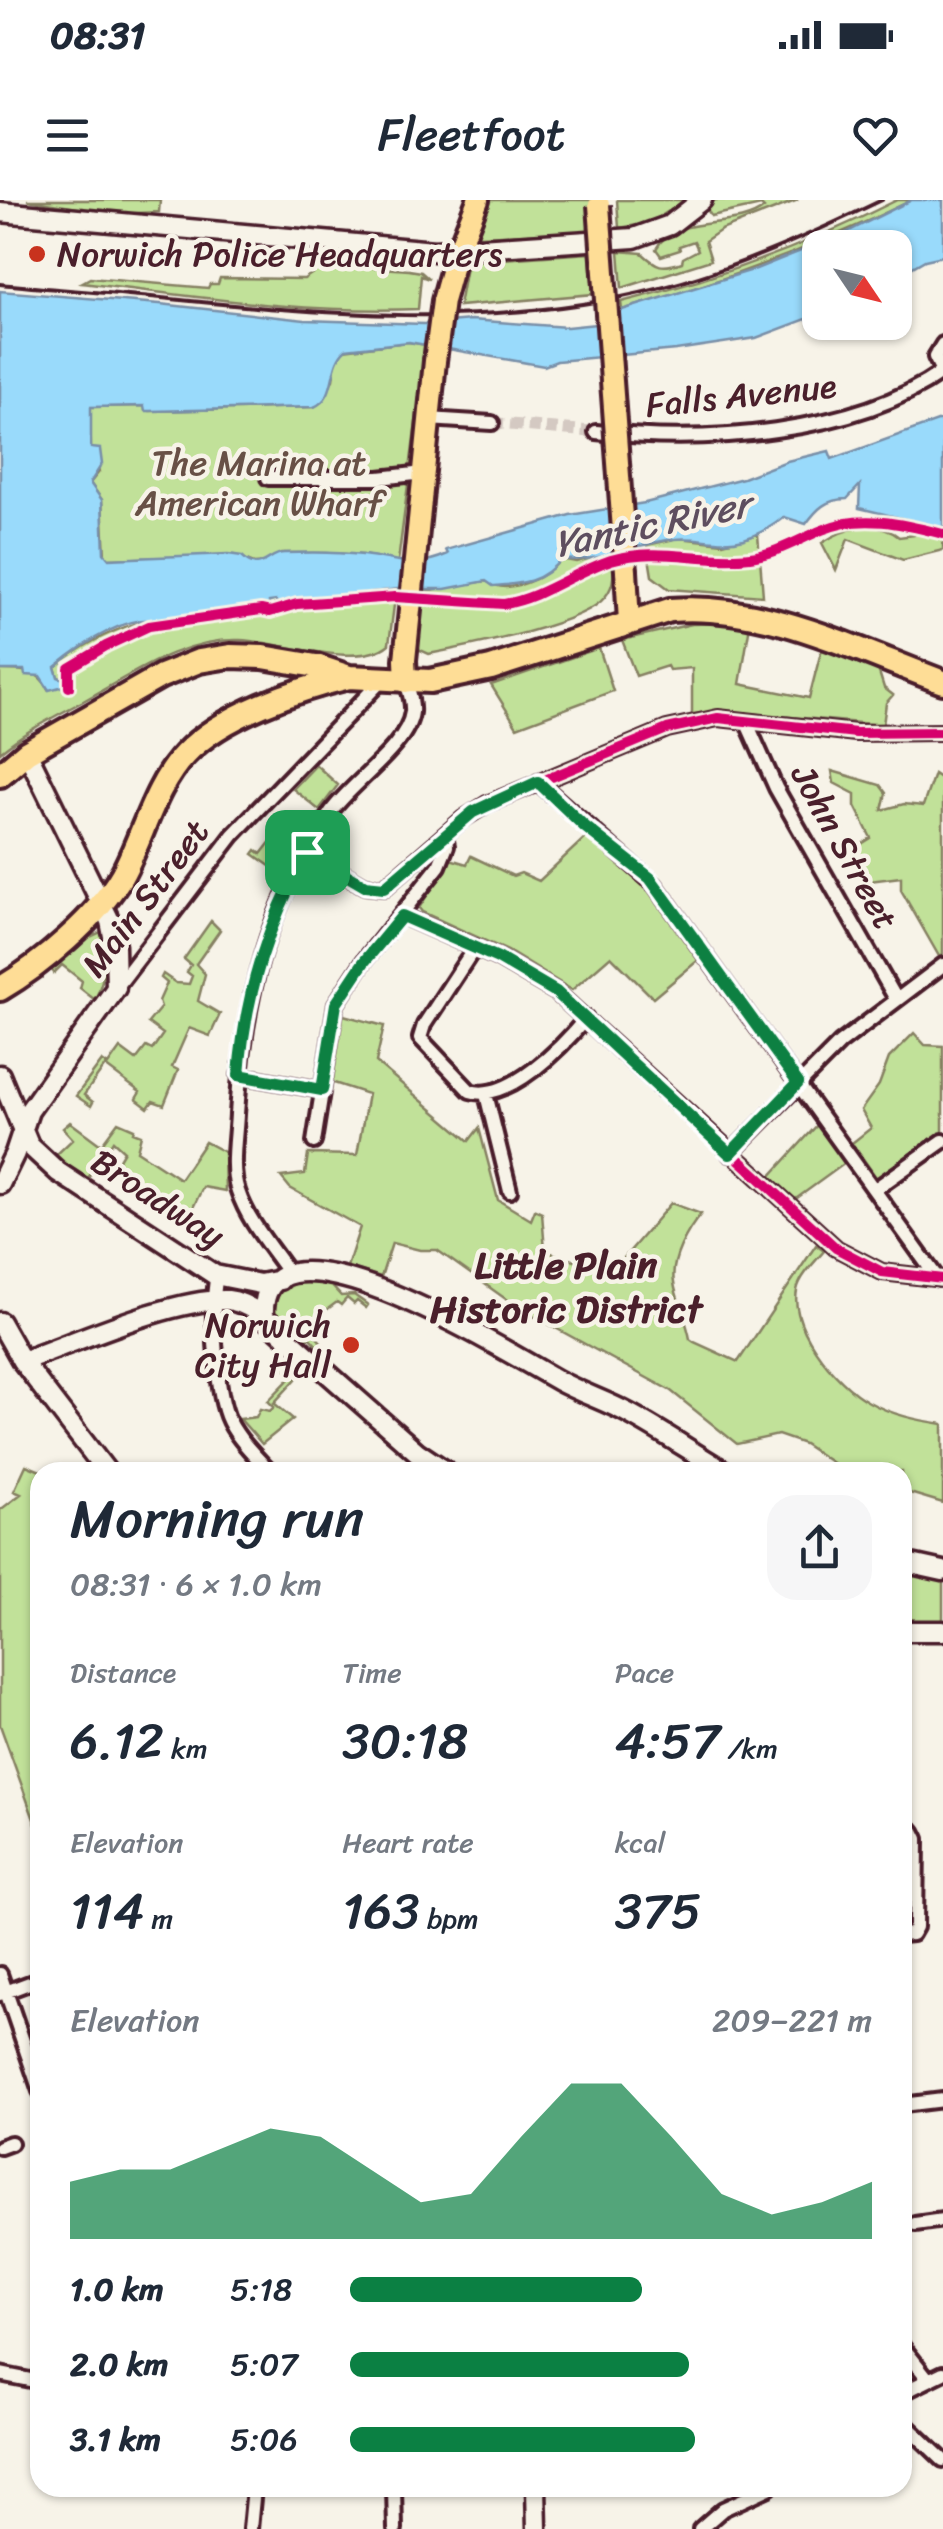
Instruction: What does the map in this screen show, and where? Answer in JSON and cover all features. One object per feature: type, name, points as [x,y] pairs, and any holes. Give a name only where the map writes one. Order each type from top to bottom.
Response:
[{"type":"highway","points":[[0,775],[26,752],[183,666],[222,657],[278,659],[326,668],[349,677],[436,681],[481,671],[667,610],[694,608],[749,614],[943,682]]},
{"type":"highway","points":[[278,659],[282,696]]},
{"type":"highway","points":[[0,989],[28,970],[102,903],[120,878],[162,789],[183,756],[212,733],[282,696],[349,677]]},
{"type":"main road","points":[[394,681],[404,663],[428,418],[444,301],[458,250],[478,200]]},
{"type":"main road","points":[[0,212],[410,250],[458,250],[634,238],[670,226],[702,200]]},
{"type":"main road","points":[[599,202],[630,622]]},
{"type":"main road","points":[[26,752],[102,903],[114,936],[116,988]]},
{"type":"main road","name":"Main Street","points":[[0,1184],[29,1111],[116,988]]},
{"type":"main road","name":"Broadway","points":[[0,1076],[33,1151],[58,1172],[217,1275],[260,1284],[303,1270],[318,1271],[422,1304],[559,1382],[630,1414],[709,1462]]},
{"type":"main road","points":[[264,1318],[264,1300],[285,1278]]},
{"type":"main road","points":[[22,1362],[142,1318],[212,1302]]},
{"type":"main road","name":"Broadway","points":[[212,1302],[236,1302],[264,1318],[432,1462]]},
{"type":"main road","points":[[0,1322],[10,1336],[5,1342],[99,1462]]},
{"type":"main road","points":[[912,1564],[943,1571]]},
{"type":"main road","points":[[912,1631],[943,1631]]},
{"type":"main road","points":[[536,2497],[537,2529]]},
{"type":"street","name":"Falls Avenue","points":[[596,432],[680,438],[819,424],[864,409],[942,372],[935,358],[943,344]]},
{"type":"street","points":[[428,418],[492,423]]},
{"type":"street","points":[[268,478],[423,481]]},
{"type":"street","points":[[285,1278],[236,1185],[243,1036],[260,954],[307,852],[332,809],[404,731],[412,710],[394,681]]},
{"type":"street","name":"Main Street","points":[[116,988],[233,836],[394,681]]},
{"type":"street","points":[[307,852],[365,886],[380,889],[392,884],[480,808],[685,723],[718,718],[856,733],[943,732]]},
{"type":"street","name":"John Street","points":[[746,721],[776,788],[896,1000]]},
{"type":"street","points":[[538,782],[584,826],[650,878],[940,1279]]},
{"type":"street","points":[[314,1142],[336,1004],[442,861],[445,836]]},
{"type":"street","points":[[402,916],[528,973],[556,992],[730,1154],[851,1258],[882,1272],[940,1279]]},
{"type":"street","points":[[474,947],[424,1025],[420,1038],[470,1091],[486,1094],[538,1068],[586,1018]]},
{"type":"street","points":[[730,1154],[840,1042],[943,965]]},
{"type":"street","points":[[239,1075],[322,1090]]},
{"type":"street","points":[[486,1094],[510,1190]]},
{"type":"street","points":[[874,1190],[943,1141]]},
{"type":"street","points":[[217,1275],[212,1302],[225,1412],[262,1462]]},
{"type":"street","points":[[421,1462],[426,1458]]},
{"type":"street","points":[[912,1831],[917,1839],[912,1933]]},
{"type":"street","points":[[0,1974],[2,1993],[30,2066]]},
{"type":"street","points":[[2,1993],[30,1983]]},
{"type":"street","points":[[912,2104],[943,2100]]},
{"type":"street","points":[[914,2224],[943,2220]]},
{"type":"street","points":[[912,2359],[928,2379]]},
{"type":"street","points":[[912,2388],[943,2373]]},
{"type":"street","points":[[0,2374],[30,2380]]},
{"type":"street","points":[[912,2431],[943,2460]]},
{"type":"street","points":[[250,2529],[253,2497]]},
{"type":"street","points":[[394,2497],[395,2529]]},
{"type":"street","points":[[700,2529],[723,2509],[749,2497]]},
{"type":"green space","points":[[27,200],[160,200],[159,212],[115,214]]},
{"type":"green space","points":[[485,200],[591,200],[592,231],[479,236],[475,233]]},
{"type":"green space","points":[[617,200],[686,200],[650,223],[619,228]]},
{"type":"green space","points":[[715,200],[798,200],[721,230],[705,241],[711,260],[622,288],[619,251],[642,253],[665,266],[682,262],[698,250],[694,241],[661,256],[656,249],[677,230],[738,219],[764,208],[761,205],[711,216],[707,209]]},
{"type":"green space","points":[[897,200],[912,200],[847,230],[834,230]]},
{"type":"green space","points":[[802,243],[802,249],[770,262],[622,310],[621,302]]},
{"type":"green space","points":[[590,253],[593,294],[459,306],[466,267],[473,261]]},
{"type":"green space","points":[[326,264],[409,270],[421,272],[429,279],[421,276],[418,309],[376,310],[249,303],[81,283],[90,278],[208,288],[218,284],[220,278],[304,279]]},
{"type":"green space","name":"The Marina at American Wharf","points":[[408,342],[426,345],[398,562],[325,553],[281,553],[268,562],[254,563],[234,555],[109,559],[105,556],[102,500],[90,483],[99,472],[91,448],[90,407],[145,406],[150,411],[314,407],[333,380],[336,359],[343,350]]},
{"type":"green space","points":[[923,523],[943,528],[943,550],[903,560],[848,539],[836,570],[822,543],[840,533],[870,527],[899,537],[914,535]]},
{"type":"green space","points":[[758,534],[763,596],[669,589],[652,576],[647,545],[679,538],[723,543]]},
{"type":"green space","points":[[612,553],[609,592],[574,617],[469,646],[429,654],[418,649],[424,591],[486,581],[515,586],[536,579],[561,559],[576,562]]},
{"type":"green space","points":[[396,590],[389,644],[376,651],[339,654],[240,640],[198,645],[140,669],[41,724],[0,752],[0,670],[34,674],[48,689],[65,680],[58,677],[55,667],[82,648],[134,624],[276,600],[277,603]]},
{"type":"green space","points":[[692,624],[750,625],[740,684],[809,698],[822,648],[878,669],[884,688],[893,695],[886,703],[883,725],[735,712],[692,714],[692,668],[669,670],[667,666],[636,676],[622,640]]},
{"type":"green space","points":[[599,648],[613,691],[517,727],[491,685]]},
{"type":"green space","points":[[316,765],[338,785],[319,810],[293,789]]},
{"type":"green space","points":[[832,771],[880,785],[886,793],[882,810],[904,804],[923,806],[934,774],[943,780],[940,958],[901,890],[901,877],[862,882],[850,851],[871,838],[855,806],[855,794],[834,783]]},
{"type":"green space","points":[[301,816],[310,824],[281,874],[253,854],[256,850],[261,854],[275,836]]},
{"type":"green space","points":[[588,835],[646,886],[702,957],[653,998],[611,956],[572,990],[508,951],[419,908],[450,859],[467,864],[471,856],[513,876],[521,873],[539,881]]},
{"type":"green space","points":[[211,921],[220,930],[196,964],[205,974],[198,1001],[220,1014],[210,1036],[189,1028],[172,1067],[178,1070],[164,1105],[153,1101],[148,1108],[136,1099],[140,1092],[105,1066],[84,1095],[93,1102],[91,1106],[76,1096],[102,1061],[108,1065],[120,1048],[136,1060],[146,1047],[152,1050],[163,1034],[148,1023],[161,1007],[159,1001],[167,983],[161,978],[163,974],[176,983],[189,984],[192,976],[187,972],[191,965],[184,959]]},
{"type":"green space","points":[[103,931],[105,966],[95,1000],[80,988],[82,981],[62,965],[54,973],[52,970],[81,941]]},
{"type":"green space","points":[[336,1013],[384,1026],[376,1062],[469,1141],[479,1128],[498,1200],[531,1220],[535,1210],[542,1213],[545,1251],[611,1273],[671,1203],[701,1214],[681,1246],[673,1274],[675,1289],[690,1339],[738,1362],[816,1245],[824,1251],[802,1278],[796,1297],[805,1332],[828,1367],[856,1394],[896,1414],[943,1424],[943,1503],[912,1494],[912,1462],[831,1462],[804,1444],[778,1435],[737,1444],[671,1391],[517,1307],[437,1250],[392,1243],[381,1277],[347,1267],[360,1227],[290,1188],[281,1177],[305,1174],[308,1154],[357,1155],[368,1094],[331,1082]]},
{"type":"green space","points":[[914,1033],[925,1045],[943,1046],[943,1134],[878,1180],[852,1143],[871,1128],[861,1110],[879,1085],[889,1058]]},
{"type":"green space","points":[[70,1122],[101,1145],[118,1122],[134,1129],[141,1135],[137,1151],[180,1179],[205,1142],[224,1152],[225,1191],[203,1187],[188,1218],[173,1209],[174,1201],[115,1166],[124,1151],[113,1141],[86,1181],[54,1157],[73,1139],[63,1128]]},
{"type":"green space","points":[[820,1122],[848,1161],[793,1201],[768,1179]]},
{"type":"green space","points":[[300,1281],[327,1281],[341,1296],[354,1295],[368,1305],[366,1308],[357,1301],[354,1304],[347,1298],[321,1314],[315,1335],[327,1357],[310,1338],[303,1338],[274,1313],[278,1293]]},
{"type":"green space","points":[[289,1360],[299,1369],[296,1379],[274,1403],[293,1419],[262,1444],[240,1419],[256,1417],[260,1409],[270,1411],[274,1407],[268,1401],[292,1376],[283,1368]]},
{"type":"green space","points":[[26,1465],[30,1467],[30,1808],[0,1725],[0,1510],[21,1494],[14,1491]]},
{"type":"green space","points":[[912,1573],[943,1579],[943,1621],[912,1621]]},
{"type":"water","points":[[912,200],[943,200],[943,256],[912,267],[912,230],[851,230]]},
{"type":"water","name":"Yantic River","points":[[802,250],[802,321],[756,338],[557,361],[544,366],[409,342],[346,349],[337,363],[327,396],[314,407],[145,411],[144,406],[91,407],[91,448],[100,449],[102,464],[90,483],[102,500],[104,553],[109,559],[228,554],[242,556],[254,564],[278,554],[324,552],[424,561],[448,554],[446,550],[570,515],[645,503],[829,451],[832,459],[943,419],[943,528],[859,508],[860,485],[847,499],[823,506],[806,524],[784,517],[735,541],[675,539],[589,559],[561,559],[539,578],[522,583],[493,586],[486,581],[445,589],[398,589],[276,601],[167,622],[138,621],[108,631],[66,658],[55,667],[58,677],[66,680],[64,686],[49,690],[40,676],[25,675],[24,670],[0,670],[0,291],[305,320],[424,324],[471,320],[567,327],[596,324],[622,310],[756,269]]},
{"type":"tunnel","points":[[492,423],[596,432]]},
{"type":"railway","points":[[0,284],[341,313],[405,315],[532,310],[595,302],[715,272],[882,200]]},
{"type":"cycle path","points":[[69,687],[69,668],[149,626],[261,610],[270,612],[297,604],[395,597],[504,604],[532,596],[611,560],[647,554],[750,557],[852,522],[898,524],[943,534]]},
{"type":"cycle path","points":[[307,853],[365,886],[384,888],[463,819],[487,804],[667,729],[718,718],[856,733],[943,732]]},
{"type":"cycle path","points":[[403,916],[498,958],[556,992],[836,1248],[882,1272],[943,1279]]},
{"type":"place","name":"Norwich Police Headquarters","points":[[37,254]]},
{"type":"place","name":"Norwich City Hall","points":[[351,1345]]},
{"type":"district","name":"Little Plain Historic District","points":[[566,1287]]},
{"type":"route","points":[[538,782],[584,826],[650,878],[798,1083],[730,1154],[556,992],[498,958],[402,916],[336,1004],[322,1090],[239,1075],[260,954],[307,852],[365,886],[384,888],[473,812],[538,782]]}]
